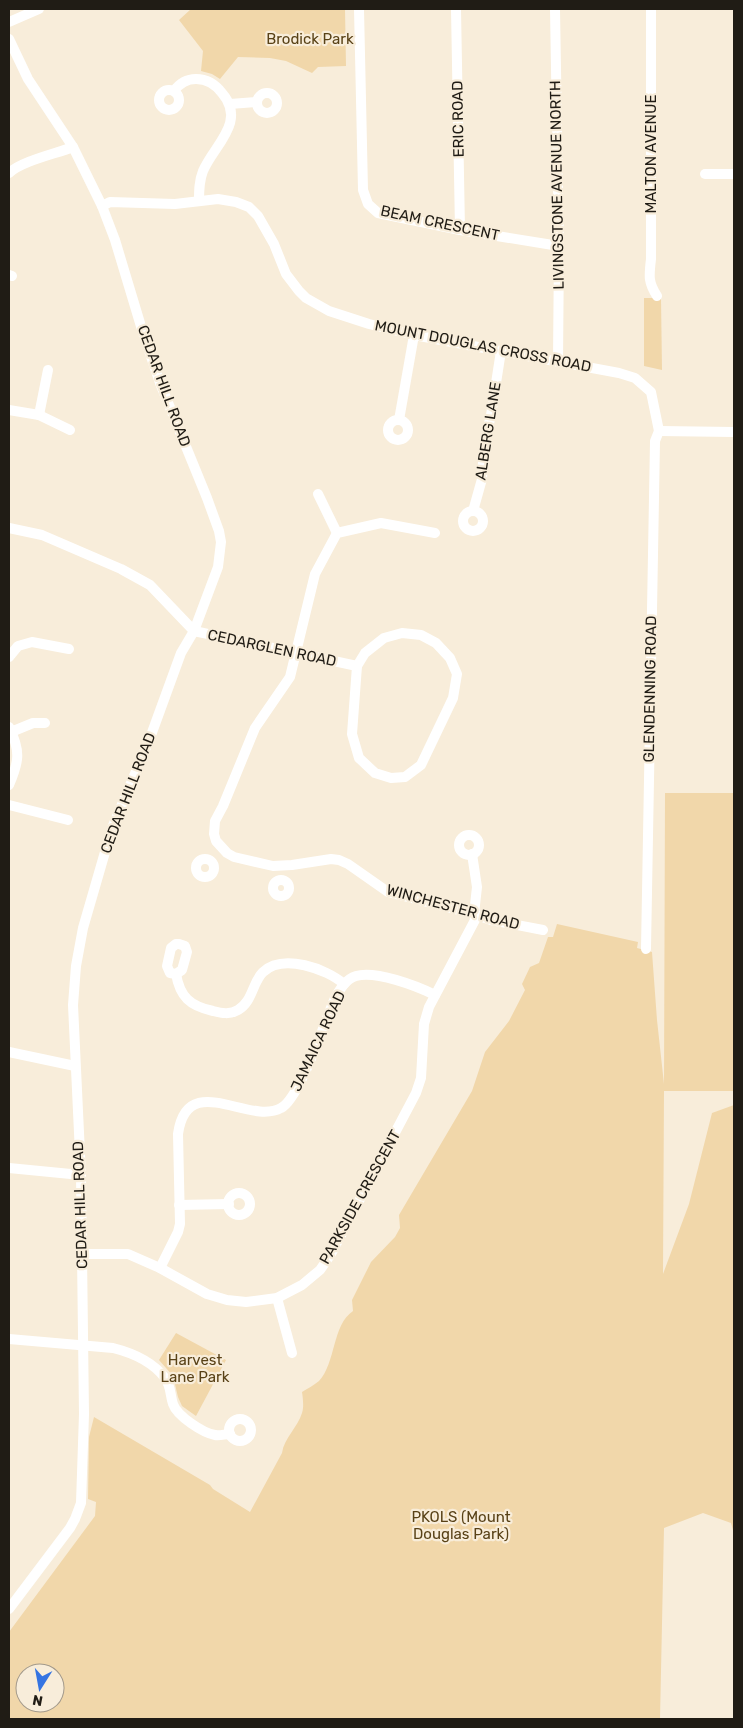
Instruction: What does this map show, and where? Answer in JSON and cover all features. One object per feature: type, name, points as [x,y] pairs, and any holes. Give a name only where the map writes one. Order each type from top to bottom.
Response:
[{"type":"street","points":[[9,22],[39,9]]},
{"type":"street","name":"BEAM CRESCENT","points":[[359,9],[363,190],[368,204],[378,213],[460,230],[559,246]]},
{"type":"street","name":"ERIC ROAD","points":[[456,9],[460,230]]},
{"type":"street","name":"LIVINGSTONE AVENUE NORTH","points":[[555,9],[559,246],[558,362]]},
{"type":"street","name":"MALTON AVENUE","points":[[651,9],[651,259],[649,276],[651,286],[658,296]]},
{"type":"street","name":"CEDAR HILL ROAD","points":[[9,39],[28,79],[73,147],[102,206],[115,240],[160,383],[219,531],[221,553],[218,567],[194,631],[181,653],[150,738],[112,828],[83,928],[76,966],[73,1005],[82,1254],[84,1414],[81,1503],[76,1519],[70,1528],[9,1609]]},
{"type":"street","points":[[174,91],[178,85],[188,80],[202,79],[219,88],[230,104],[228,128],[224,138],[203,170],[199,184],[198,201]]},
{"type":"street","points":[[230,104],[257,102]]},
{"type":"street","points":[[9,173],[23,164],[73,147]]},
{"type":"street","points":[[705,174],[734,174]]},
{"type":"street","name":"MOUNT DOUGLAS CROSS ROAD","points":[[102,206],[110,202],[175,204],[218,200],[236,202],[249,207],[258,216],[274,244],[286,274],[306,298],[329,310],[369,324],[414,335],[619,373],[634,378],[651,392],[659,431]]},
{"type":"street","points":[[399,420],[414,335]]},
{"type":"street","name":"ALBERG LANE","points":[[474,511],[483,474],[484,445],[490,421],[501,351]]},
{"type":"street","points":[[39,415],[48,370]]},
{"type":"street","points":[[9,410],[39,415],[70,430]]},
{"type":"street","points":[[659,431],[734,432]]},
{"type":"street","name":"GLENDENNING ROAD","points":[[646,949],[654,441],[659,431]]},
{"type":"street","points":[[318,494],[336,533]]},
{"type":"street","points":[[336,533],[381,523],[435,533]]},
{"type":"street","name":"CEDARGLEN ROAD","points":[[9,528],[42,535],[121,568],[150,586],[194,631],[357,666]]},
{"type":"street","points":[[211,861],[221,847],[216,841],[214,834],[215,821],[224,806],[255,728],[290,677],[315,574],[336,533]]},
{"type":"street","name":"CEDARGLEN ROAD","points":[[402,633],[421,635],[436,643],[450,658],[458,674],[453,698],[420,765],[405,777],[392,778],[375,773],[359,758],[352,734],[357,666],[365,653],[384,638],[402,633]]},
{"type":"street","points":[[9,657],[18,646],[32,642],[69,649]]},
{"type":"street","points":[[9,785],[17,765],[17,749],[10,730],[33,723],[45,723]]},
{"type":"street","points":[[9,805],[68,820]]},
{"type":"street","name":"WINCHESTER ROAD","points":[[221,847],[234,857],[273,866],[331,859],[339,860],[348,864],[388,892],[491,920],[543,930]]},
{"type":"street","name":"PARKSIDE CRESCENT","points":[[82,1254],[128,1254],[160,1268],[207,1294],[227,1300],[246,1302],[277,1298],[302,1285],[320,1270],[331,1254],[416,1093],[421,1078],[424,1024],[435,995],[475,920],[477,887],[472,854]]},
{"type":"street","points":[[282,865],[282,880]]},
{"type":"street","points":[[176,974],[181,992],[194,1006],[221,1013],[237,1011],[244,1006],[263,973],[281,964],[299,965],[328,972],[344,984]]},
{"type":"street","name":"JAMAICA ROAD","points":[[160,1268],[180,1224],[178,1134],[179,1125],[184,1115],[192,1107],[211,1101],[254,1111],[273,1111],[282,1108],[295,1092],[335,998],[344,984],[358,976],[367,975],[414,985],[435,995]]},
{"type":"street","points":[[9,1052],[75,1066]]},
{"type":"street","points":[[9,1168],[80,1175]]},
{"type":"street","points":[[179,1205],[228,1204]]},
{"type":"street","points":[[277,1298],[292,1353]]},
{"type":"street","points":[[9,1339],[113,1348],[128,1352],[154,1366],[166,1379],[177,1412],[209,1434],[217,1436],[230,1434]]},
{"type":"green space","name":"Brodick Park","points":[[191,9],[345,9],[346,66],[318,67],[312,73],[286,61],[270,58],[238,57],[220,79],[212,74],[201,71],[203,51],[179,20]]},
{"type":"green space","points":[[644,298],[661,298],[662,370],[644,366]]},
{"type":"green space","name":"PKOLS (Mount Douglas Park)","points":[[665,793],[734,793],[734,1091],[664,1091],[663,1274],[689,1204],[712,1113],[734,1105],[734,1534],[731,1523],[703,1513],[664,1528],[660,1719],[9,1719],[9,1632],[95,1516],[96,1502],[88,1499],[89,1437],[94,1417],[210,1485],[213,1489],[250,1512],[282,1453],[285,1442],[300,1418],[303,1408],[302,1392],[319,1381],[329,1364],[341,1325],[353,1311],[352,1300],[371,1262],[395,1237],[400,1228],[399,1215],[472,1091],[485,1052],[509,1021],[525,990],[522,984],[530,967],[539,963],[548,937],[553,937],[557,924],[638,942],[637,948],[652,952],[664,1084]]},
{"type":"green space","name":"Harvest Lane Park","points":[[176,1333],[226,1360],[196,1416],[182,1406],[173,1376],[159,1360]]}]
